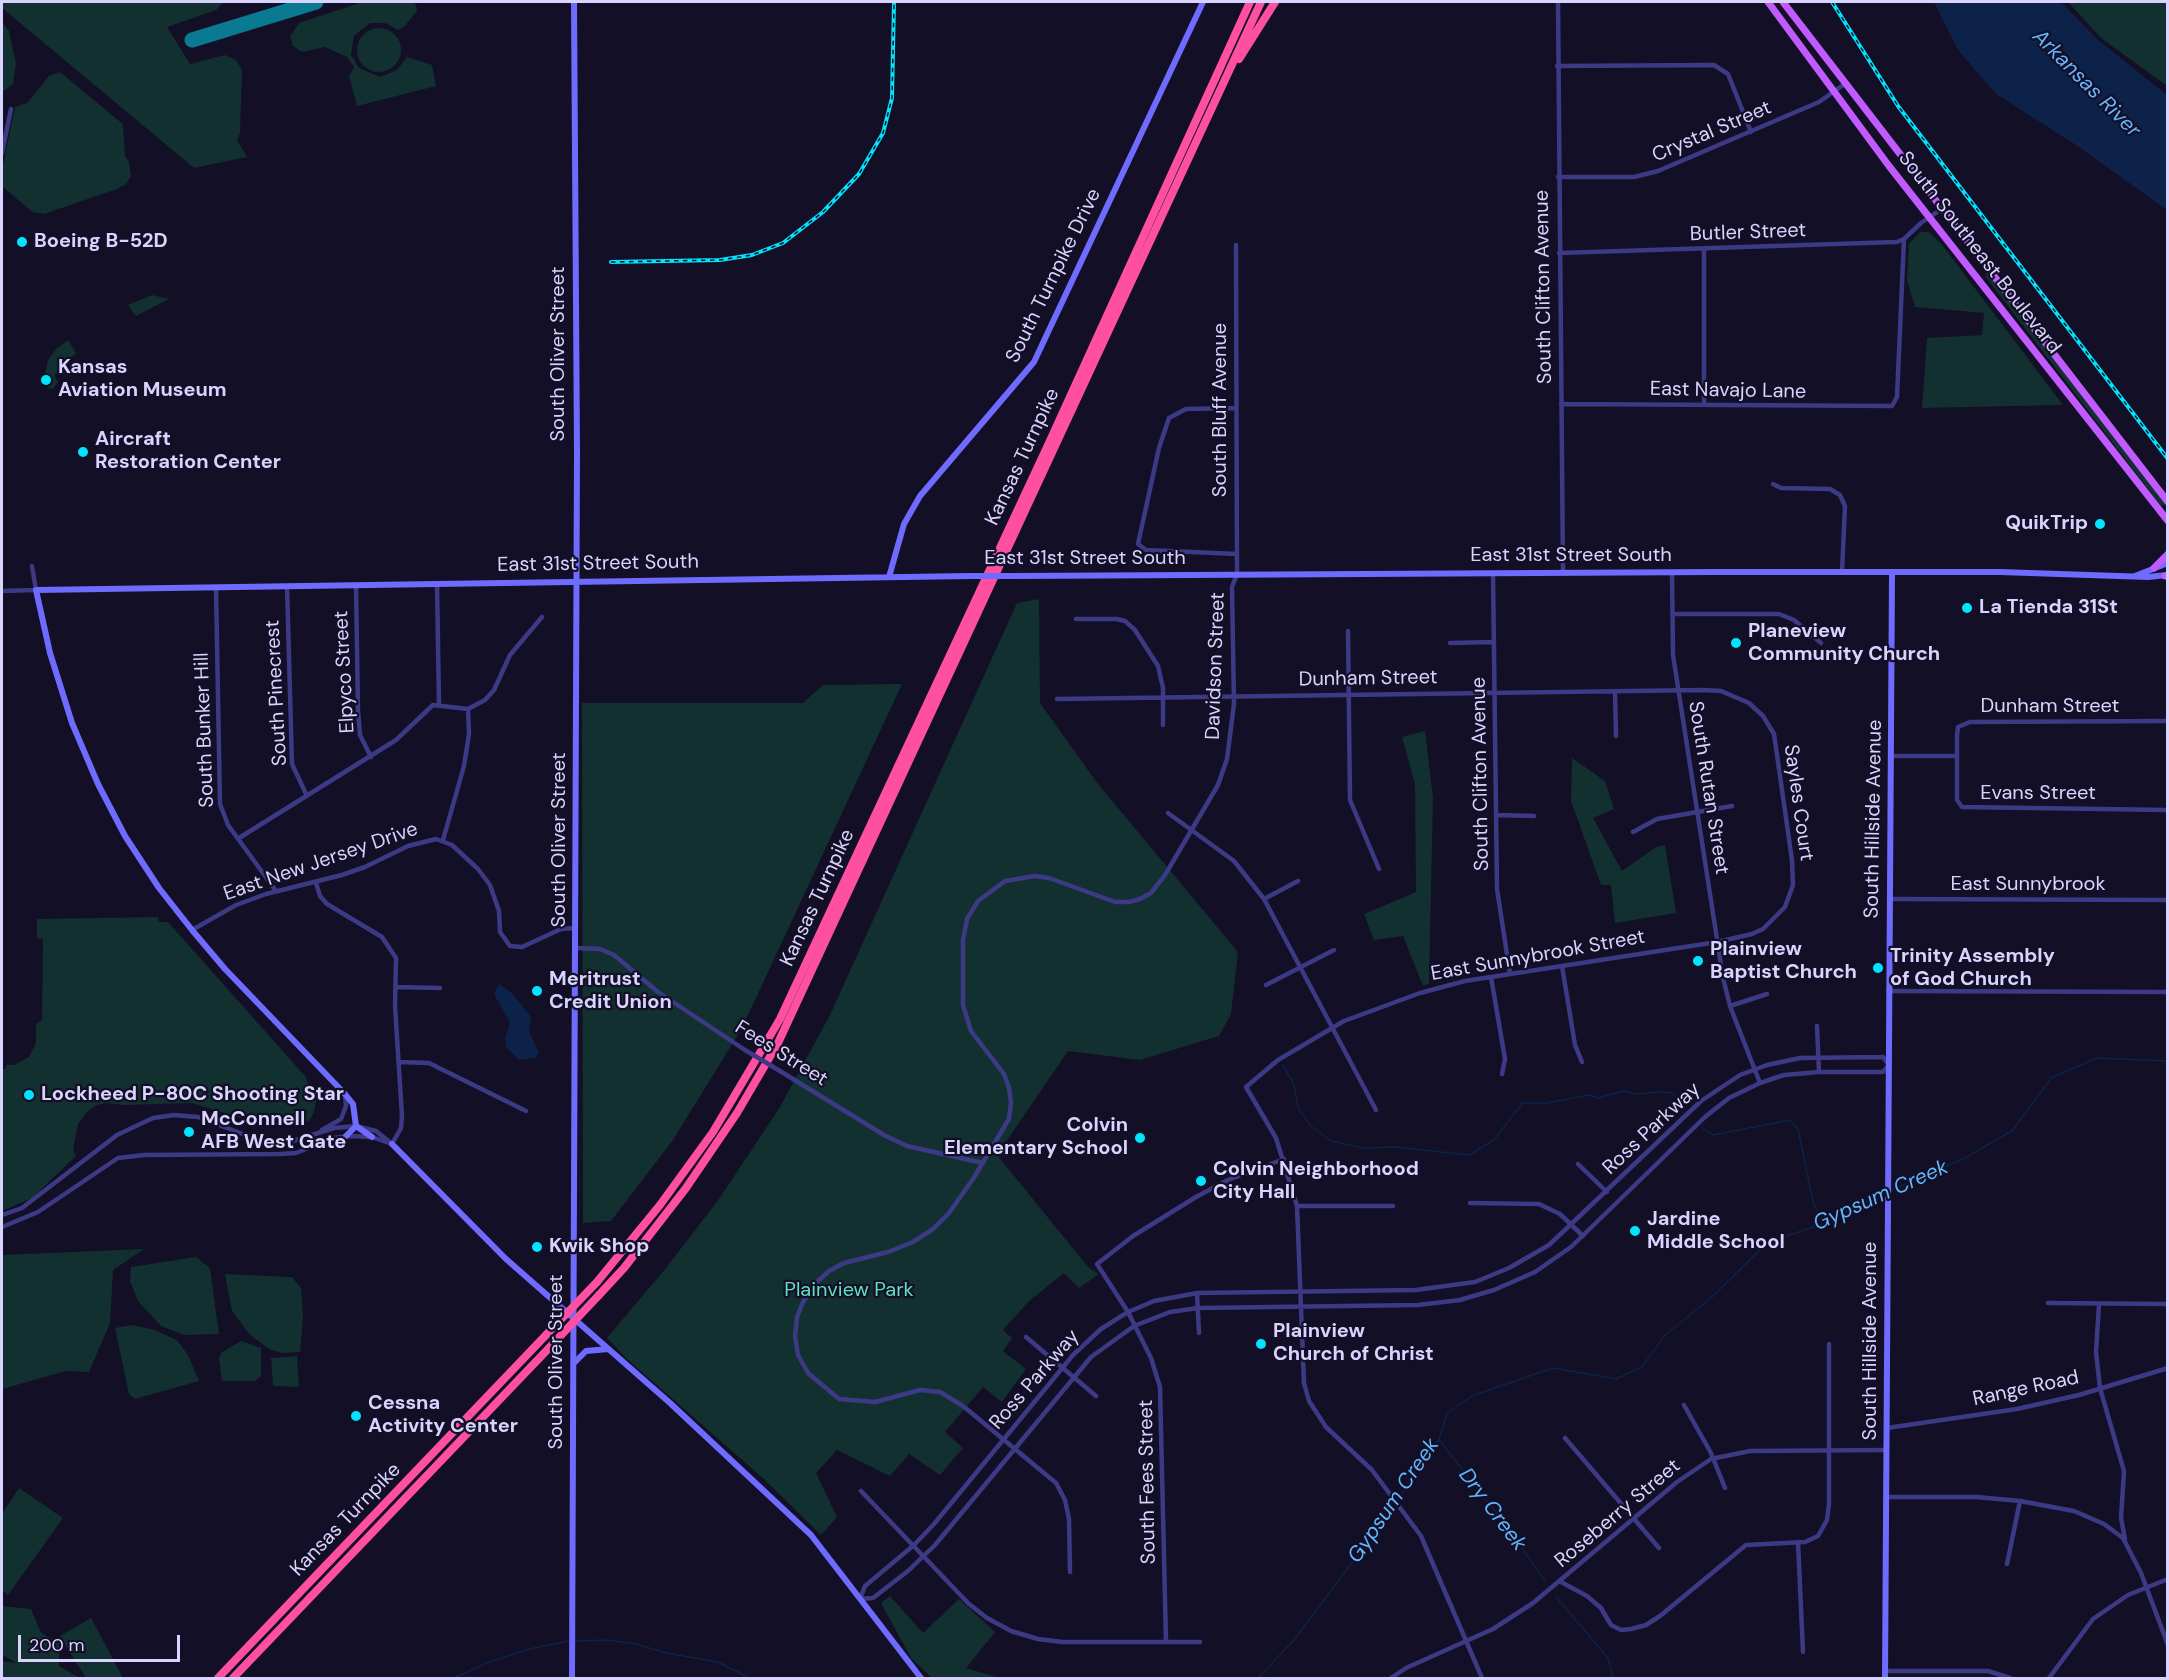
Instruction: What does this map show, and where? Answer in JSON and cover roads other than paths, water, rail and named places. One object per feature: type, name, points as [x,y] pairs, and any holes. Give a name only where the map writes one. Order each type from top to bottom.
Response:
[{"type":"highway","name":"Kansas Turnpike","points":[[219,1678],[597,1282],[684,1174],[738,1094],[780,1019],[1250,2]]},
{"type":"highway","name":"Kansas Turnpike","points":[[233,1678],[624,1268],[686,1188],[737,1113],[778,1043],[1262,2]]},
{"type":"highway","points":[[1229,74],[1275,2]]},
{"type":"main road","name":"South Southeast Boulevard","points":[[1768,2],[1930,217],[2168,521]]},
{"type":"main road","name":"South Southeast Boulevard","points":[[1784,2],[2168,502]]},
{"type":"main road","points":[[2160,511],[2168,528]]},
{"type":"main road","points":[[2154,568],[2168,554]]},
{"type":"street","name":"South Oliver Street","points":[[572,1678],[576,948],[574,2]]},
{"type":"street","name":"South Turnpike Drive","points":[[889,577],[904,524],[920,496],[1034,362],[1203,2]]},
{"type":"street","name":"South Clifton Avenue","points":[[1558,2],[1563,572]]},
{"type":"street","points":[[1557,66],[1714,65],[1728,74],[1751,132]]},
{"type":"street","name":"Crystal Street","points":[[1558,177],[1644,175],[1672,166],[1820,102],[1846,83]]},
{"type":"street","points":[[2,153],[11,109]]},
{"type":"street","points":[[1904,239],[1943,208]]},
{"type":"street","name":"Butler Street","points":[[1559,253],[1859,244],[1904,239]]},
{"type":"street","name":"East Navajo Lane","points":[[1561,404],[1889,407],[1895,404],[1904,239]]},
{"type":"street","name":"South Bluff Avenue","points":[[1236,245],[1237,574]]},
{"type":"street","points":[[1704,250],[1704,405]]},
{"type":"street","points":[[1235,408],[1185,409],[1169,418],[1159,448],[1139,546],[1146,550],[1237,554]]},
{"type":"street","points":[[1773,484],[1781,488],[1830,489],[1840,495],[1845,506],[1842,572]]},
{"type":"street","points":[[1840,495],[1847,489]]},
{"type":"street","points":[[2134,576],[2168,563]]},
{"type":"street","points":[[32,566],[62,692],[98,784],[125,836],[153,879],[225,969],[353,1104],[356,1126],[372,1137],[392,1144]]},
{"type":"street","name":"East 31st Street South","points":[[2,591],[889,577],[1493,572],[1842,572],[2167,577]]},
{"type":"street","name":"South Clifton Avenue","points":[[1493,572],[1498,894],[1510,974]]},
{"type":"street","name":"South Rutan Street","points":[[1672,572],[1673,655],[1717,942],[1730,1006],[1760,1083]]},
{"type":"street","name":"South Hillside Avenue","points":[[1885,1675],[1892,573]]},
{"type":"street","name":"Davidson Street","points":[[983,1163],[1009,1119],[1011,1103],[1004,1074],[971,1031],[963,1005],[963,940],[967,919],[978,901],[991,889],[1018,877],[1049,878],[1101,897],[1127,902],[1151,892],[1193,830],[1218,785],[1227,759],[1232,731],[1234,696],[1232,587],[1237,574]]},
{"type":"street","points":[[437,583],[439,705]]},
{"type":"street","name":"Elpyco Street","points":[[356,585],[360,735],[371,757]]},
{"type":"street","name":"South Pinecrest","points":[[287,586],[291,757],[297,779],[307,796]]},
{"type":"street","name":"South Bunker Hill","points":[[216,588],[220,804],[228,825],[276,891]]},
{"type":"street","points":[[1673,614],[1779,614],[1794,620],[1821,643]]},
{"type":"street","points":[[239,838],[371,757],[396,740],[426,711],[439,705],[468,709],[485,700],[494,690],[510,655],[542,617]]},
{"type":"street","points":[[1076,619],[1125,621],[1135,630],[1158,666],[1163,697],[1163,725]]},
{"type":"street","points":[[1348,630],[1350,800],[1379,869]]},
{"type":"street","points":[[1450,643],[1494,642]]},
{"type":"street","name":"Dunham Street","points":[[1057,699],[1679,691]]},
{"type":"street","name":"Sayles Court","points":[[1679,691],[1721,691],[1749,703],[1769,725],[1778,755],[1792,860],[1793,885],[1790,895],[1785,907],[1763,929],[1752,934],[1717,942]]},
{"type":"street","points":[[1616,692],[1616,735]]},
{"type":"street","points":[[443,840],[464,766],[469,734],[468,709]]},
{"type":"street","name":"Dunham Street","points":[[1957,756],[1958,727],[1970,722],[2168,722]]},
{"type":"street","points":[[1891,756],[1957,756]]},
{"type":"street","name":"Evans Street","points":[[1957,756],[1957,800],[1962,807],[2168,810]]},
{"type":"street","points":[[1633,832],[1657,819],[1732,806]]},
{"type":"street","points":[[1168,813],[1234,861],[1264,899],[1376,1110]]},
{"type":"street","points":[[1496,815],[1534,816]]},
{"type":"street","name":"East New Jersey Drive","points":[[192,930],[236,905],[276,891],[316,883],[365,867],[408,846],[429,839],[443,840],[478,869],[496,896],[500,932],[510,946],[522,947],[561,929],[576,928]]},
{"type":"street","points":[[1264,899],[1298,881]]},
{"type":"street","points":[[316,883],[323,900],[386,941],[398,964],[396,987],[402,1116],[401,1128],[392,1144]]},
{"type":"street","name":"East Sunnybrook","points":[[1889,899],[2168,900]]},
{"type":"street","name":"East Sunnybrook Street","points":[[1284,1159],[1276,1138],[1246,1087],[1278,1060],[1332,1028],[1382,1005],[1420,993],[1491,977],[1717,942]]},
{"type":"street","name":"Fees Street","points":[[576,948],[600,950],[614,955],[658,992],[745,1050],[884,1135],[907,1146],[983,1163]]},
{"type":"street","points":[[1266,985],[1334,950]]},
{"type":"street","points":[[1562,966],[1575,1045],[1582,1062]]},
{"type":"street","points":[[1491,977],[1505,1059],[1502,1074]]},
{"type":"street","points":[[396,987],[440,988]]},
{"type":"street","points":[[1888,991],[2168,992]]},
{"type":"street","points":[[1730,1006],[1767,994]]},
{"type":"street","points":[[1817,1026],[1819,1072]]},
{"type":"street","name":"Ross Parkway","points":[[1818,1057],[1883,1057],[1889,1065],[1883,1072],[1819,1072],[1784,1075],[1760,1083],[1730,1098],[1711,1112],[1558,1257],[1522,1279],[1460,1300],[1418,1305],[1198,1308],[1170,1312],[1134,1326],[1105,1344],[924,1556],[873,1598],[860,1599],[865,1586],[914,1545],[1063,1368],[1101,1329],[1128,1312],[1161,1299],[1197,1293],[1416,1290],[1475,1281],[1523,1261],[1572,1226],[1701,1101],[1727,1082],[1755,1068],[1783,1060],[1818,1057]]},
{"type":"street","points":[[399,1062],[429,1063],[526,1111]]},
{"type":"street","points":[[315,1134],[341,1119],[346,1106],[345,1094]]},
{"type":"street","points":[[2,1215],[22,1208],[82,1159],[117,1135],[153,1118],[174,1115],[198,1117],[264,1142],[293,1142],[334,1128],[356,1126],[376,1131],[392,1144],[499,1252],[810,1534],[911,1668],[921,1678]]},
{"type":"street","points":[[346,1136],[356,1126]]},
{"type":"street","points":[[2,1227],[38,1212],[118,1158],[144,1155],[296,1153],[333,1138],[372,1137]]},
{"type":"street","points":[[1284,1159],[1297,1206],[1304,1383],[1309,1401],[1326,1426],[1354,1452],[1421,1536],[1482,1678]]},
{"type":"street","name":"South Fees Street","points":[[1166,1642],[1163,1409],[1160,1387],[1151,1358],[1128,1312],[1098,1264],[1133,1236],[1196,1197],[1228,1180],[1284,1159]]},
{"type":"street","points":[[983,1163],[949,1214],[933,1229],[913,1242],[888,1252],[844,1263],[817,1282],[803,1302],[797,1317],[795,1336],[798,1355],[807,1373],[839,1400],[875,1402],[920,1390],[939,1392],[966,1408],[1056,1484],[1065,1500],[1069,1519],[1070,1572]]},
{"type":"street","points":[[1578,1164],[1607,1192]]},
{"type":"street","points":[[1470,1203],[1539,1204],[1554,1211],[1582,1236]]},
{"type":"street","points":[[1297,1206],[1393,1206]]},
{"type":"street","points":[[1197,1293],[1199,1333]]},
{"type":"street","points":[[2048,1303],[2168,1304]]},
{"type":"street","points":[[2099,1304],[2096,1352],[2100,1388],[2124,1471],[2121,1518],[2125,1542],[2168,1645]]},
{"type":"street","points":[[1026,1338],[1096,1396]]},
{"type":"street","points":[[1561,1582],[1587,1596],[1601,1608],[1611,1625],[1621,1630],[1631,1629],[1646,1625],[1660,1616],[1746,1545],[1798,1542],[1818,1536],[1827,1520],[1829,1344]]},
{"type":"street","points":[[574,1364],[586,1351],[608,1349]]},
{"type":"street","name":"Range Road","points":[[1887,1428],[2017,1410],[2168,1368]]},
{"type":"street","points":[[1684,1405],[1713,1459],[1725,1488]]},
{"type":"street","points":[[1565,1438],[1659,1548]]},
{"type":"street","name":"Roseberry Street","points":[[1391,1678],[1406,1668],[1493,1629],[1561,1582],[1677,1482],[1713,1459],[1750,1451],[1887,1450]]},
{"type":"street","points":[[861,1491],[969,1604],[987,1618],[1011,1631],[1038,1639],[1062,1642],[1200,1642]]},
{"type":"street","points":[[1887,1497],[1977,1497],[2020,1501],[2074,1511],[2114,1530],[2125,1542]]},
{"type":"street","points":[[2007,1564],[2020,1501]]},
{"type":"street","points":[[1798,1542],[1803,1652]]},
{"type":"street","points":[[2049,1678],[2093,1619],[2128,1595],[2168,1580]]},
{"type":"street","points":[[1885,1675],[1988,1671],[2010,1678]]},
{"type":"water","name":"Arkansas River","points":[[1934,2],[2061,2],[2098,40],[2167,95],[2167,210],[2076,145],[1996,94],[1958,50]]},
{"type":"water","points":[[499,984],[511,992],[531,1017],[529,1031],[539,1053],[535,1058],[519,1060],[506,1047],[505,1038],[510,1023],[494,994]]},
{"type":"waterway","name":"Gypsum Creek","points":[[1890,1191],[1965,1158],[2013,1130],[2051,1078],[2097,1058],[2168,1061]]},
{"type":"waterway","points":[[1283,1065],[1294,1085],[1298,1108],[1311,1126],[1331,1141],[1364,1148],[1395,1147],[1469,1155],[1494,1140],[1522,1103],[1547,1103],[1589,1095],[1598,1098],[1624,1091],[1636,1094],[1660,1092],[1673,1093],[1684,1108]]},
{"type":"waterway","points":[[1703,1128],[1713,1135],[1790,1120],[1798,1129],[1813,1202],[1823,1223]]},
{"type":"waterway","name":"Gypsum Creek","points":[[1397,1501],[1439,1439],[1447,1413],[1474,1395],[1553,1368],[1616,1379],[1642,1367],[1665,1335],[1711,1298],[1768,1242],[1823,1224],[1885,1192]]},
{"type":"waterway","name":"Dry Creek","points":[[1439,1440],[1506,1525],[1545,1581]]},
{"type":"waterway","name":"Gypsum Creek","points":[[1258,1678],[1294,1640],[1395,1505]]},
{"type":"waterway","name":"Dry Creek","points":[[1556,1597],[1608,1658],[1613,1678]]},
{"type":"waterway","name":"Gypsum Creek","points":[[574,1641],[608,1640],[636,1644],[666,1653],[718,1662],[750,1678]]},
{"type":"waterway","name":"Gypsum Creek","points":[[454,1678],[489,1662],[529,1649],[569,1641]]},
{"type":"railway","points":[[611,262],[720,260],[752,255],[783,243],[823,212],[859,174],[883,133],[892,98],[894,2]]},
{"type":"railway","points":[[1832,2],[1898,106],[2168,459]]},
{"type":"place","name":"Boeing B-52D","points":[[22,242]]},
{"type":"place","name":"Kansas Aviation Museum","points":[[46,380]]},
{"type":"place","name":"Aircraft Restoration Center","points":[[83,452]]},
{"type":"place","name":"QuikTrip","points":[[2100,524]]},
{"type":"place","name":"La Tienda 31St","points":[[1967,608]]},
{"type":"place","name":"Planeview Community Church","points":[[1736,643]]},
{"type":"place","name":"Plainview Baptist Church","points":[[1698,961]]},
{"type":"place","name":"Trinity Assembly of God Church","points":[[1878,968]]},
{"type":"place","name":"Meritrust Credit Union","points":[[537,991]]},
{"type":"place","name":"Lockheed P-80C Shooting Star","points":[[29,1095]]},
{"type":"place","name":"McConnell AFB West Gate","points":[[189,1132]]},
{"type":"place","name":"Colvin Elementary School","points":[[1140,1138]]},
{"type":"place","name":"Colvin Neighborhood City Hall","points":[[1201,1181]]},
{"type":"place","name":"Jardine Middle School","points":[[1635,1231]]},
{"type":"place","name":"Kwik Shop","points":[[537,1247]]},
{"type":"place","name":"Plainview Church of Christ","points":[[1261,1344]]},
{"type":"place","name":"Cessna Activity Center","points":[[356,1416]]},
{"type":"park label","name":"Plainview Park","points":[[849,1291]]}]
